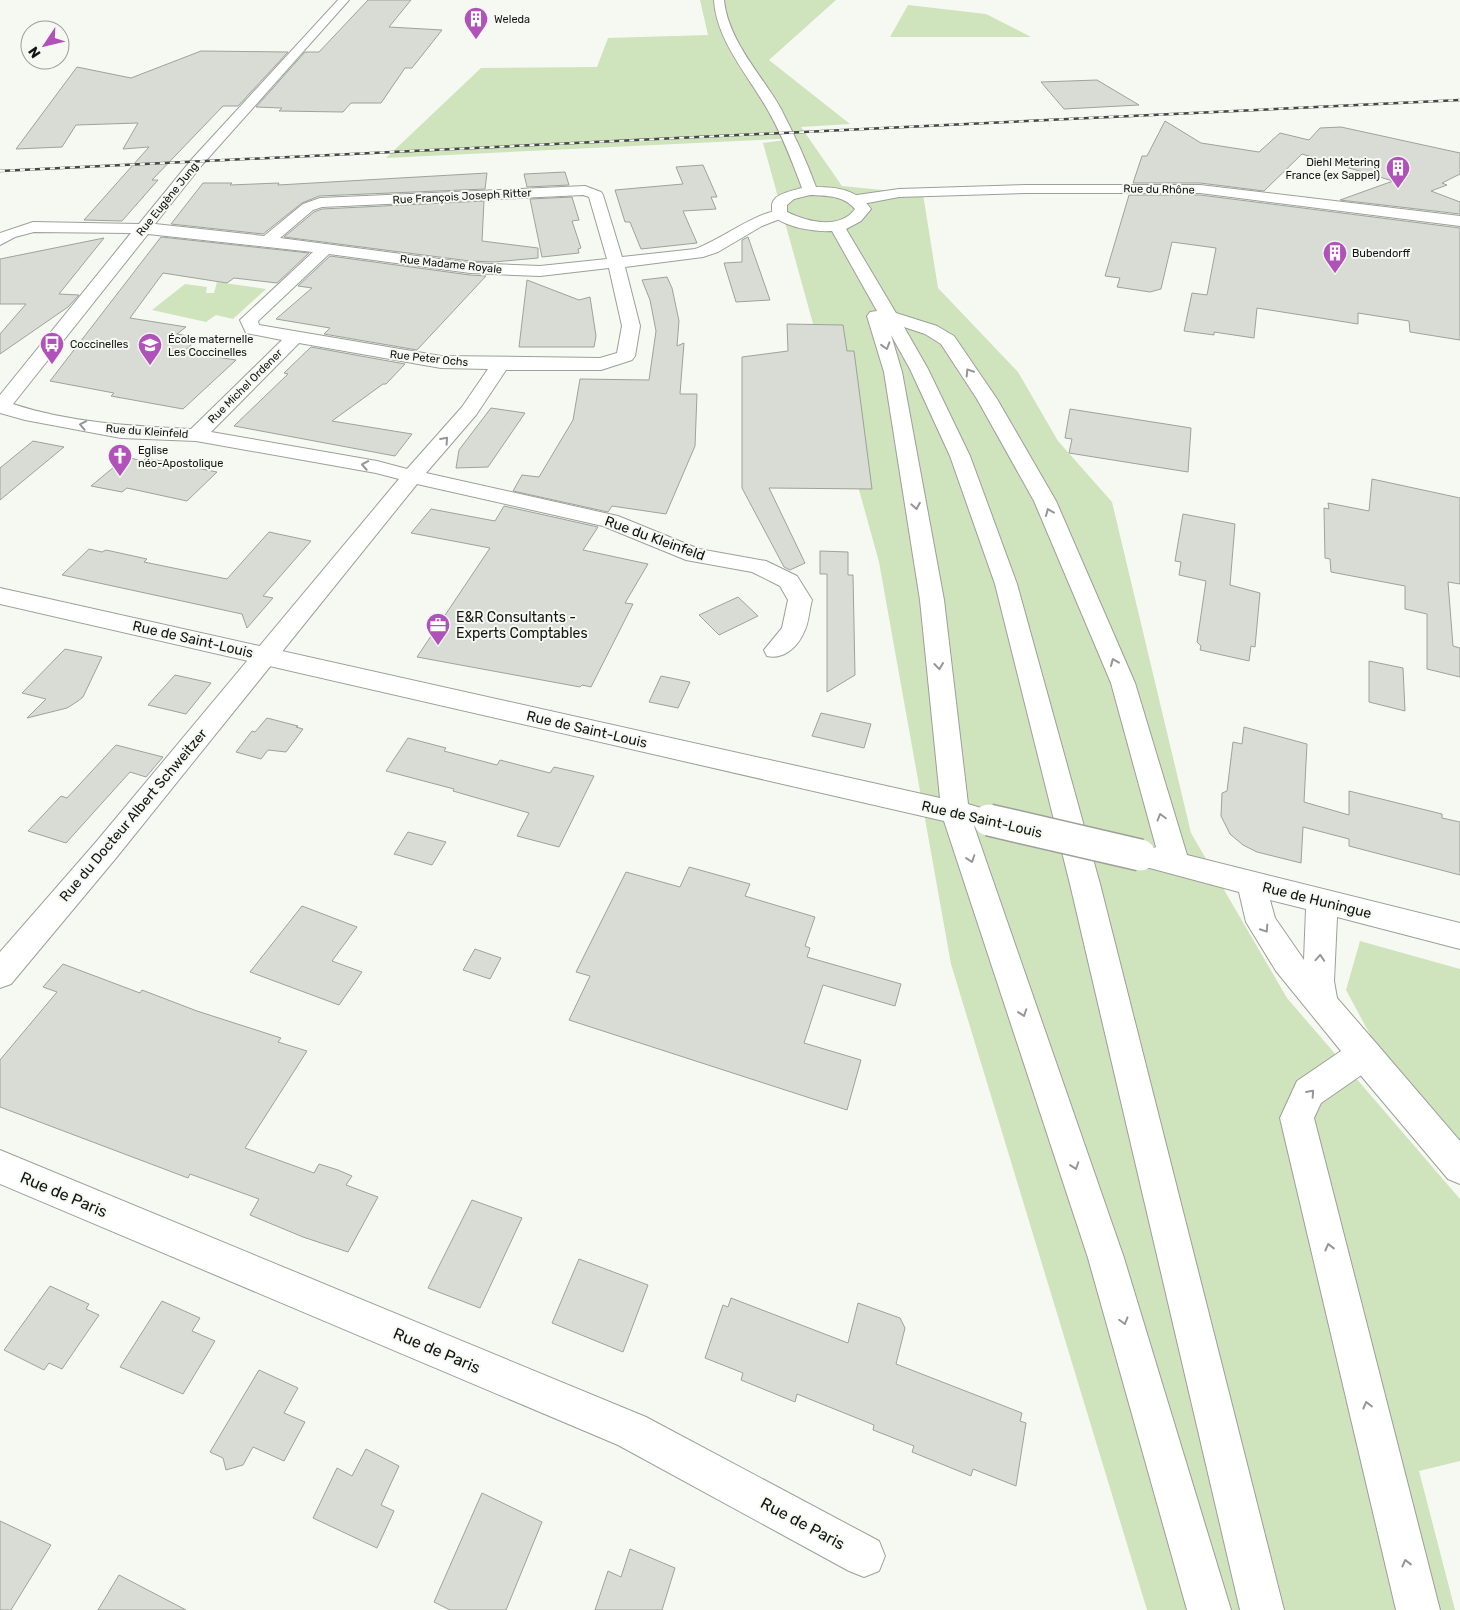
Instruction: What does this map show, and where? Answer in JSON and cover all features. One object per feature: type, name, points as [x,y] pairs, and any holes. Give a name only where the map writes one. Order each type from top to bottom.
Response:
[{"type":"street","name":"Rue Eugène Jung","points":[[0,406],[196,162],[344,0]]},
{"type":"street","points":[[719,0],[719,11],[740,54],[773,108],[810,191]]},
{"type":"street","name":"Rue du Rhône","points":[[857,200],[899,193],[1026,189],[1200,189],[1460,222]]},
{"type":"street","name":"Rue François Joseph Ritter","points":[[267,240],[308,207],[320,203],[586,190],[596,194],[616,263]]},
{"type":"street","points":[[810,191],[837,193],[857,200],[862,209],[855,220],[837,226],[812,226],[791,221],[780,214],[779,203],[789,196],[810,191]]},
{"type":"street","name":"Rue Madame Royale","points":[[0,240],[9,234],[33,227],[143,228],[267,240],[470,268],[540,271],[697,254],[712,250],[757,223],[780,214]]},
{"type":"street","points":[[837,226],[919,369],[960,456],[1006,584],[1083,875],[1262,1610]]},
{"type":"street","name":"Rue Peter Ochs","points":[[325,249],[249,320],[252,329],[422,360],[498,364],[601,364],[626,356],[631,326],[616,263]]},
{"type":"street","points":[[1175,864],[1123,683],[1045,501],[987,399],[948,340],[886,309],[875,311],[893,372],[932,600],[955,812],[1106,1258],[1209,1610]]},
{"type":"street","name":"Rue Michel Ordener","points":[[196,435],[294,338]]},
{"type":"street","points":[[266,656],[412,476],[458,426],[484,392],[498,368],[498,364]]},
{"type":"street","name":"Rue du Kleinfeld","points":[[0,406],[24,414],[121,432],[196,435],[377,467],[610,520],[694,555],[758,566],[789,581],[800,600],[793,631],[776,650]]},
{"type":"street","name":"Rue de Saint-Louis","points":[[0,596],[955,812],[1175,864]]},
{"type":"street","name":"Rue du Docteur Albert Schweitzer","points":[[0,974],[106,850],[266,656]]},
{"type":"street","name":"Rue de Huningue","points":[[1175,864],[1460,936]]},
{"type":"street","points":[[1250,883],[1261,922],[1287,962],[1323,1007],[1460,1167]]},
{"type":"street","points":[[1320,901],[1322,919],[1318,981],[1323,1007]]},
{"type":"street","points":[[1364,1054],[1309,1092],[1297,1118],[1418,1610]]},
{"type":"street","name":"Rue de Paris","points":[[0,1167],[632,1431],[864,1556]]},
{"type":"green space","points":[[700,0],[836,0],[769,60],[850,124],[801,127],[842,186],[923,194],[938,288],[1018,372],[1058,441],[1112,502],[1191,833],[1287,998],[1460,1199],[1460,1461],[1419,1471],[1455,1610],[1147,1610],[951,964],[879,562],[763,143],[800,138],[386,158],[481,68],[597,67],[608,38],[708,35]]},
{"type":"green space","points":[[908,5],[986,14],[1031,37],[890,37]]},
{"type":"green space","points":[[217,282],[266,289],[233,319],[216,315],[206,322],[152,310],[185,284],[207,287],[206,293],[214,293]]},
{"type":"green space","points":[[1360,941],[1460,969],[1460,1140],[1373,1040],[1346,990]]},
{"type":"building","points":[[368,0],[411,0],[389,27],[442,30],[412,68],[405,68],[381,103],[351,103],[343,112],[279,111],[282,108],[256,107],[305,52],[319,52]]},
{"type":"building","points":[[201,51],[288,52],[238,106],[223,106],[152,180],[158,180],[122,221],[84,220],[149,147],[123,149],[138,123],[76,125],[62,147],[16,149],[77,67],[131,78]]},
{"type":"building","points":[[1097,80],[1139,105],[1064,109],[1041,82]]},
{"type":"building","points":[[1165,121],[1201,143],[1259,152],[1280,133],[1309,140],[1320,128],[1341,127],[1460,153],[1460,174],[1442,183],[1447,185],[1431,191],[1460,202],[1460,214],[1340,200],[1393,181],[1302,154],[1264,191],[1200,183],[1133,183],[1142,156],[1147,156]]},
{"type":"building","points":[[703,165],[717,197],[711,197],[716,209],[683,211],[697,243],[641,249],[630,222],[625,222],[615,190],[683,184],[676,167]]},
{"type":"building","points":[[565,172],[569,185],[527,187],[524,174]]},
{"type":"building","points":[[487,173],[485,189],[319,196],[302,203],[263,234],[171,224],[203,183],[232,183],[230,185],[279,183],[278,185]]},
{"type":"building","name":"Bubendorff","points":[[1129,195],[1200,195],[1460,228],[1460,340],[1410,332],[1409,321],[1358,313],[1358,324],[1257,308],[1254,338],[1214,332],[1214,335],[1184,331],[1192,293],[1207,295],[1216,248],[1172,242],[1161,289],[1150,292],[1117,287],[1120,278],[1105,276]]},
{"type":"building","points":[[572,197],[579,220],[572,221],[581,248],[578,249],[579,253],[542,257],[530,199]]},
{"type":"building","points":[[484,201],[482,241],[538,248],[538,258],[494,262],[470,261],[284,237],[314,212],[322,209]]},
{"type":"building","name":"École maternelle Les Coccinelles","points":[[161,237],[309,253],[277,283],[234,278],[227,283],[163,273],[130,318],[186,327],[177,334],[199,338],[183,352],[236,360],[183,409],[111,396],[114,393],[50,381]]},
{"type":"building","points":[[748,237],[770,300],[736,302],[724,263],[742,262],[742,240]]},
{"type":"building","points":[[104,238],[59,294],[79,295],[68,307],[0,354],[0,334],[26,304],[0,304],[0,259]]},
{"type":"building","points":[[330,256],[486,276],[417,350],[324,334],[330,328],[276,319],[312,288],[298,286]]},
{"type":"building","points":[[667,277],[672,288],[679,321],[677,346],[684,343],[680,394],[697,394],[695,446],[666,514],[612,506],[608,512],[513,491],[522,475],[539,477],[573,420],[580,379],[649,380],[656,331],[650,300],[642,280]]},
{"type":"building","points":[[527,280],[579,300],[590,297],[596,336],[594,347],[519,347]]},
{"type":"building","points":[[787,324],[843,325],[847,351],[854,351],[872,489],[769,488],[805,563],[790,570],[784,567],[742,488],[742,357],[788,351]]},
{"type":"building","points":[[311,347],[405,364],[386,384],[383,384],[332,421],[412,434],[395,456],[234,426],[288,374],[284,373]]},
{"type":"building","points":[[491,408],[525,413],[488,467],[456,468],[459,450]]},
{"type":"building","points":[[1070,409],[1191,428],[1188,472],[1069,453],[1072,439],[1065,438]]},
{"type":"building","points":[[33,441],[64,447],[0,500],[0,468]]},
{"type":"building","points":[[126,457],[143,461],[146,458],[217,472],[187,501],[127,488],[122,492],[91,486]]},
{"type":"building","points":[[1372,479],[1460,498],[1460,584],[1448,582],[1453,646],[1460,648],[1460,677],[1427,669],[1427,614],[1405,609],[1405,586],[1331,572],[1330,559],[1325,558],[1324,508],[1329,509],[1328,503],[1369,511]]},
{"type":"building","points":[[504,506],[598,527],[583,550],[648,564],[625,603],[633,604],[591,687],[582,685],[580,687],[417,657],[490,548],[411,533],[431,509],[495,521]]},
{"type":"building","points":[[1183,514],[1235,524],[1230,585],[1260,593],[1255,647],[1251,646],[1249,661],[1200,650],[1201,646],[1197,642],[1206,581],[1179,575],[1181,562],[1175,561]]},
{"type":"building","points":[[269,532],[311,541],[263,596],[273,598],[247,628],[242,614],[62,575],[89,549],[102,552],[106,550],[147,559],[144,562],[227,579]]},
{"type":"building","points":[[820,551],[848,552],[848,575],[853,575],[855,675],[827,692],[827,574],[820,574]]},
{"type":"building","points":[[738,597],[758,616],[719,635],[699,615]]},
{"type":"building","points":[[65,649],[102,657],[83,697],[67,708],[27,718],[46,699],[22,693]]},
{"type":"building","points":[[1369,661],[1403,668],[1405,711],[1369,702]]},
{"type":"building","points":[[175,675],[211,683],[186,714],[148,705]]},
{"type":"building","points":[[661,676],[690,682],[678,708],[649,702]]},
{"type":"building","points":[[821,713],[871,724],[864,748],[812,736]]},
{"type":"building","points":[[267,718],[303,729],[286,752],[268,750],[261,759],[236,752],[252,731],[255,732]]},
{"type":"building","points":[[1244,727],[1307,744],[1304,802],[1349,815],[1349,791],[1442,814],[1442,818],[1460,822],[1460,875],[1349,846],[1349,839],[1303,827],[1301,863],[1257,852],[1243,845],[1230,834],[1221,816],[1222,793],[1227,791],[1233,742],[1242,744]]},
{"type":"building","points":[[408,738],[446,748],[444,751],[497,765],[500,760],[550,773],[554,767],[594,776],[559,847],[517,836],[529,813],[453,791],[454,789],[386,771]]},
{"type":"building","points":[[116,745],[163,757],[146,777],[130,772],[66,843],[28,831],[61,796],[67,798]]},
{"type":"building","points":[[408,832],[446,842],[432,865],[394,854]]},
{"type":"building","points":[[689,867],[750,884],[745,896],[815,917],[805,946],[810,948],[807,957],[901,984],[895,1006],[823,985],[804,1043],[861,1060],[847,1110],[569,1020],[590,976],[576,972],[626,872],[680,887]]},
{"type":"building","points":[[302,906],[357,927],[332,961],[362,972],[339,1005],[250,972]]},
{"type":"building","points":[[475,949],[501,958],[490,979],[463,970]]},
{"type":"building","points":[[63,964],[140,993],[142,990],[197,1011],[281,1038],[278,1042],[307,1051],[245,1148],[314,1173],[319,1164],[338,1170],[352,1176],[346,1185],[378,1197],[348,1252],[303,1237],[250,1215],[259,1199],[190,1174],[188,1178],[0,1107],[0,1060],[57,992],[43,987]]},
{"type":"building","points":[[472,1200],[522,1218],[480,1308],[428,1288]]},
{"type":"building","points":[[579,1259],[648,1285],[623,1352],[552,1323]]},
{"type":"building","points":[[50,1286],[89,1304],[86,1309],[99,1315],[62,1369],[49,1363],[44,1370],[4,1350]]},
{"type":"building","points":[[731,1298],[848,1343],[858,1303],[900,1318],[905,1328],[896,1364],[1022,1413],[1020,1421],[1026,1423],[1016,1486],[973,1469],[971,1476],[912,1452],[914,1446],[873,1430],[874,1425],[797,1394],[795,1402],[741,1380],[743,1373],[705,1358],[723,1305],[728,1307]]},
{"type":"building","points":[[162,1301],[200,1318],[192,1331],[215,1341],[183,1394],[120,1367]]},
{"type":"building","points":[[259,1370],[298,1388],[284,1413],[305,1422],[284,1461],[253,1447],[243,1465],[226,1470],[223,1458],[210,1452]]},
{"type":"building","points":[[366,1449],[399,1466],[381,1505],[394,1511],[377,1548],[313,1518],[337,1468],[352,1476]]},
{"type":"building","points":[[482,1493],[542,1522],[506,1610],[450,1610],[434,1602]]},
{"type":"building","points":[[0,1521],[51,1545],[11,1610],[0,1610]]},
{"type":"building","points":[[630,1549],[675,1568],[662,1610],[595,1610],[608,1571],[621,1577]]},
{"type":"building","points":[[119,1575],[186,1610],[98,1610]]},
{"type":"railway","points":[[0,171],[1460,100]]},
{"type":"place","name":"Weleda","points":[[476,40]]},
{"type":"place","name":"Diehl Metering France (ex Sappel)","points":[[1398,189]]},
{"type":"place","name":"Bubendorff","points":[[1335,274]]},
{"type":"place","name":"Coccinelles","points":[[52,365]]},
{"type":"place","name":"École maternelle Les Coccinelles","points":[[150,366]]},
{"type":"place","name":"Eglise néo-Apostolique","points":[[120,477]]},
{"type":"place","name":"E&R Consultants - Experts Comptables","points":[[438,646]]}]
